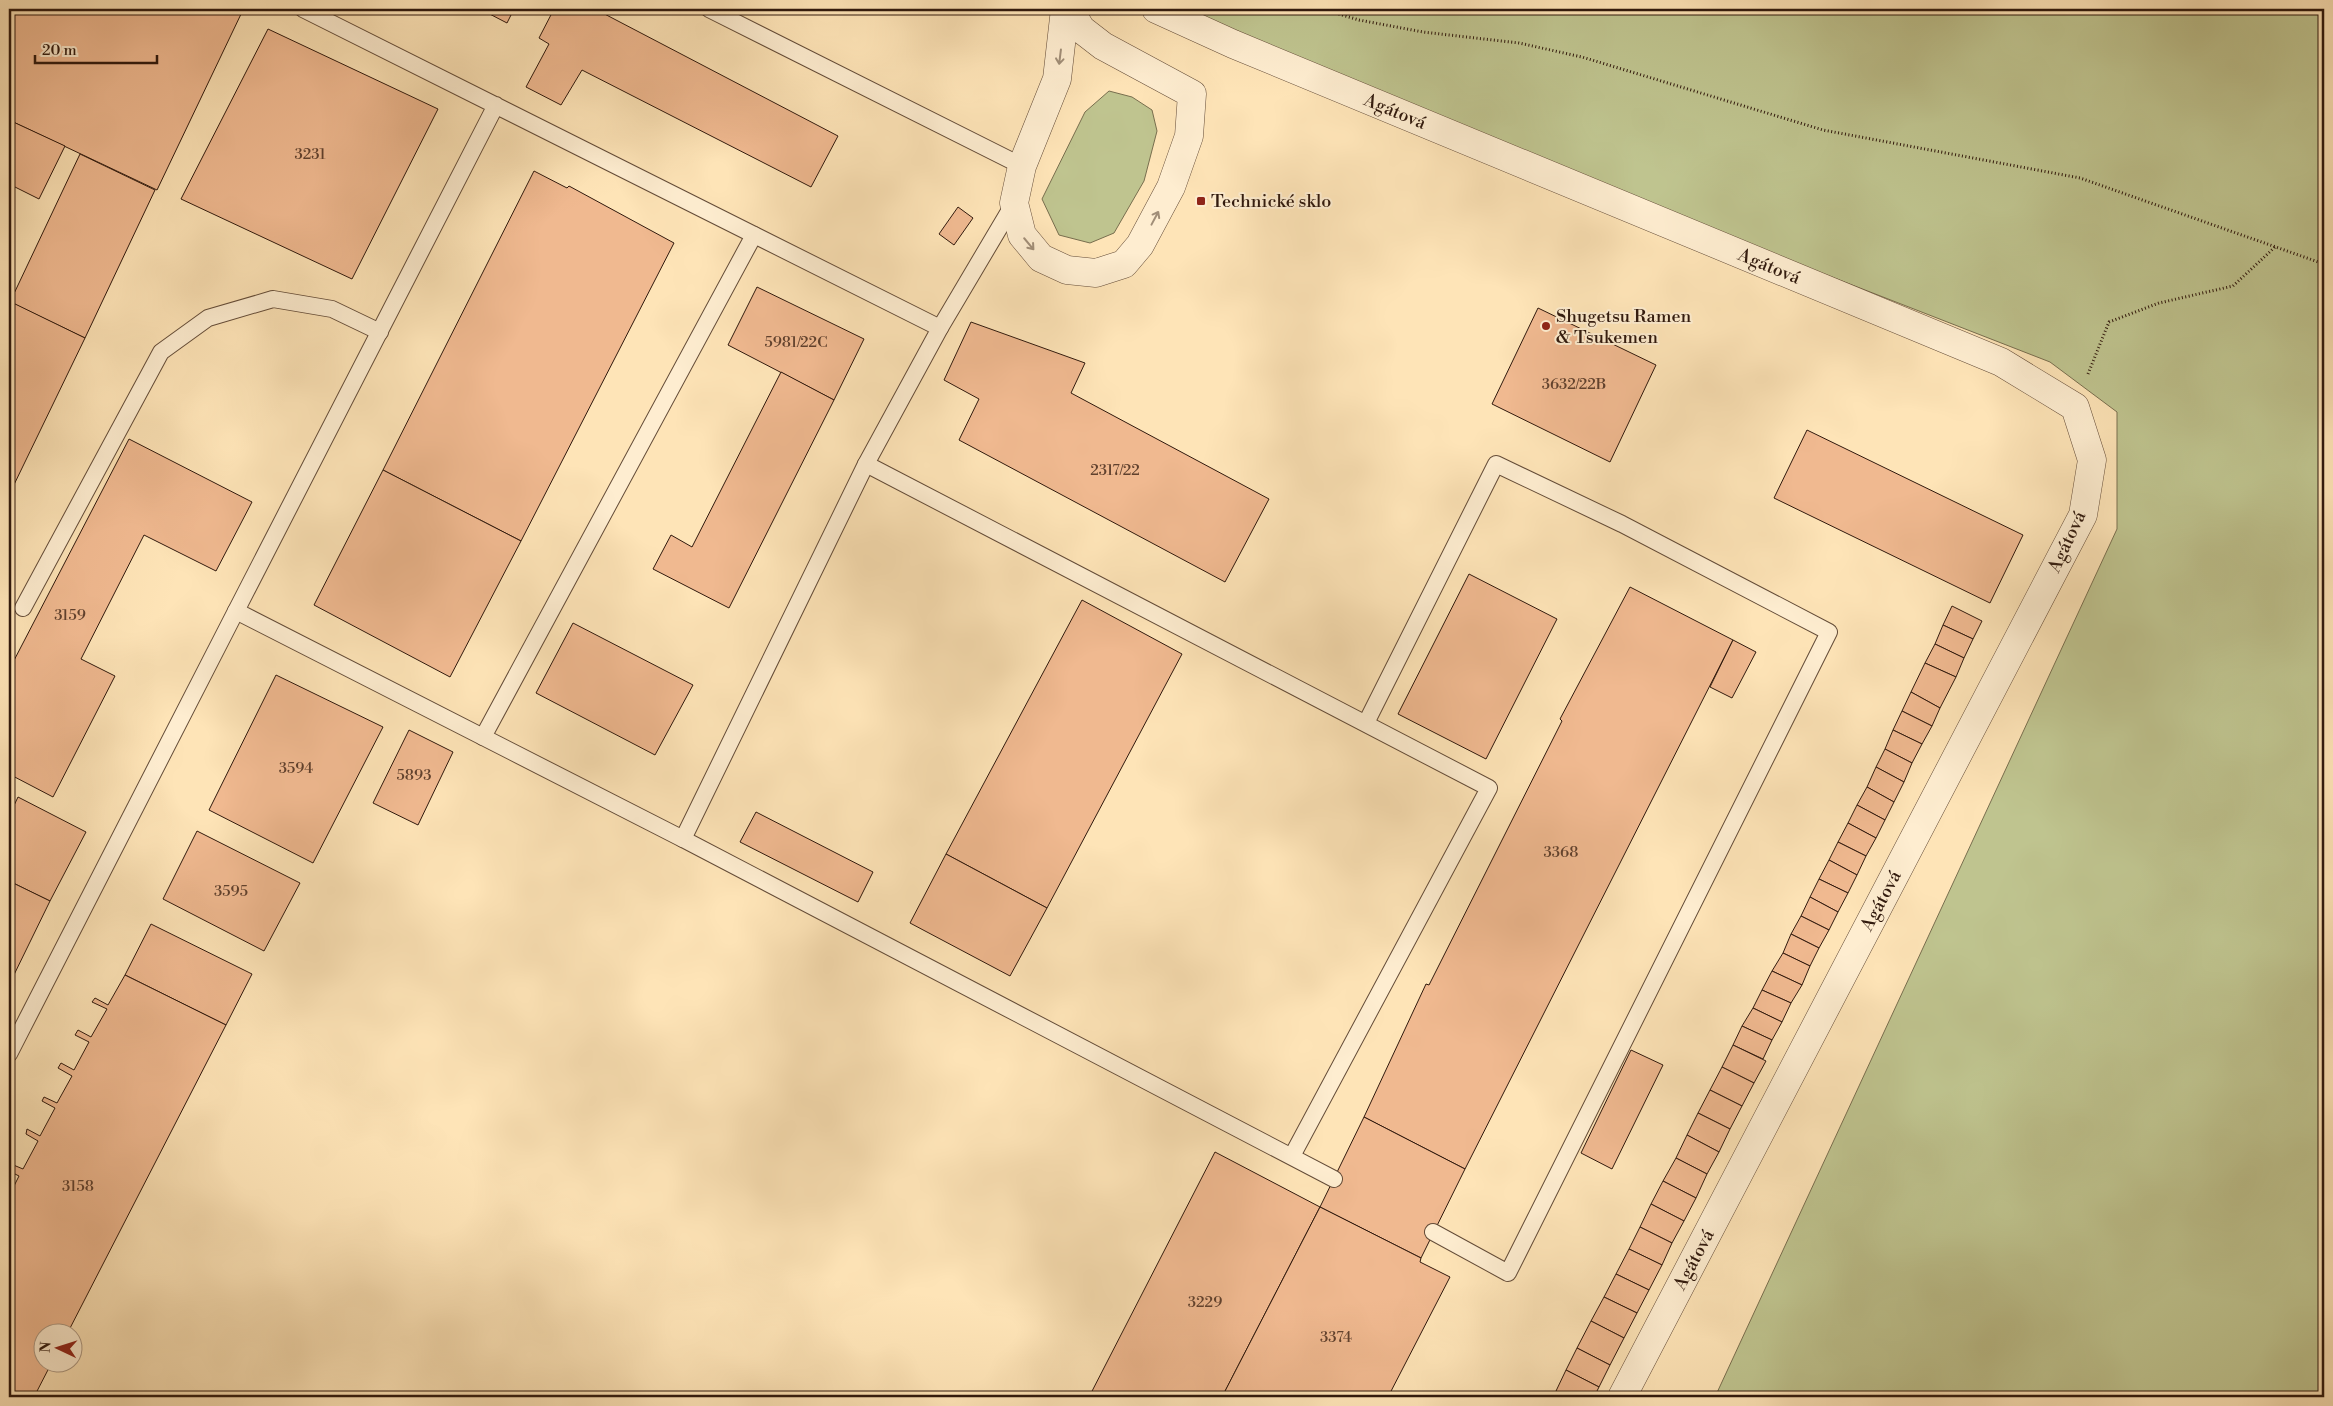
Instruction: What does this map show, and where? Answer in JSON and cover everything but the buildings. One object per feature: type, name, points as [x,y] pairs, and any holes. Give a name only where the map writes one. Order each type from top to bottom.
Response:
[{"type":"street","points":[[1065,9],[1057,79],[1022,166],[1014,204],[1022,235],[1041,258],[1067,270],[1096,273],[1124,264],[1140,245],[1171,187],[1189,136],[1192,94],[1103,46],[1081,29],[1069,9]]},
{"type":"street","name":"Agátová","points":[[1156,9],[1233,44],[2001,362],[2075,406],[2092,460],[2083,515],[1622,1397]]},
{"type":"lane","points":[[302,9],[940,328]]},
{"type":"lane","points":[[709,9],[1022,166]]},
{"type":"lane","points":[[9,1054],[496,105]]},
{"type":"lane","points":[[683,838],[866,464],[940,328],[1014,204]]},
{"type":"lane","points":[[483,737],[754,235]]},
{"type":"lane","points":[[23,608],[161,352],[208,318],[273,299],[332,309],[380,332]]},
{"type":"lane","points":[[866,464],[1489,788],[1292,1156]]},
{"type":"lane","points":[[1366,723],[1496,464],[1622,524],[1829,632],[1508,1273],[1433,1232]]},
{"type":"lane","points":[[236,612],[683,838],[1117,1068],[1334,1179]]},
{"type":"path","points":[[1322,9],[1359,20],[1423,32],[1519,43],[1582,57],[1823,130],[2080,178],[2324,264]]},
{"type":"path","points":[[2075,406],[2109,322],[2159,303],[2233,286],[2274,247]]},
{"type":"green space","points":[[1156,9],[2324,9],[2324,1397],[1715,1397],[2117,529],[2117,412],[2050,362],[1233,44]]},
{"type":"green space","points":[[1109,91],[1132,97],[1152,110],[1157,131],[1144,181],[1114,233],[1090,243],[1059,235],[1042,199],[1085,112]]},
{"type":"place","name":"Technické sklo","points":[[1201,201]]},
{"type":"place","name":"Shugetsu Ramen & Tsukemen","points":[[1546,326]]}]
